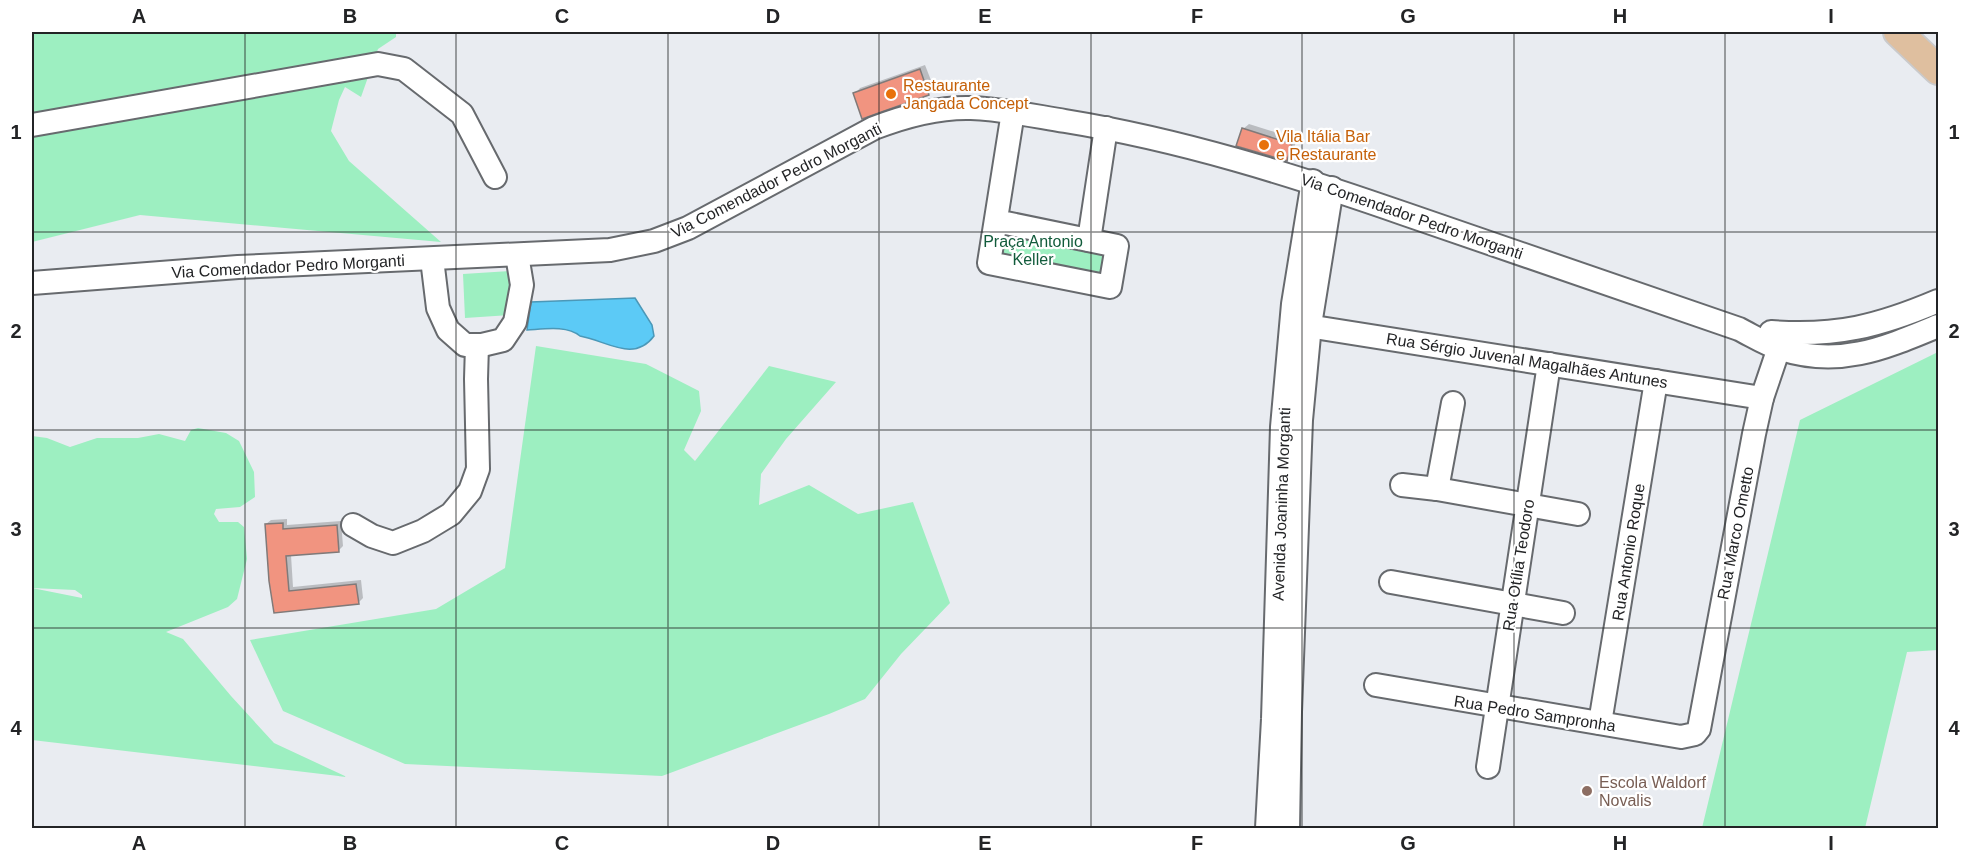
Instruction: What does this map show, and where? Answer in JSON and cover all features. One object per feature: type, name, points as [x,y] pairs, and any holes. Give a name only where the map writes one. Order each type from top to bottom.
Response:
[{"type":"main road","points":[[1898,32],[1938,70]]},
{"type":"street","points":[[32,124],[378,64],[404,69],[462,114],[495,177]]},
{"type":"street","name":"Via Comendador Pedro Morganti","points":[[32,283],[238,267],[517,255],[609,250],[632,246],[688,228],[874,128],[905,117],[937,110],[969,108],[1013,112],[1106,128],[1232,158],[1322,185],[1739,329],[1782,341]]},
{"type":"street","points":[[996,221],[1117,246],[1110,287],[989,263],[1013,112]]},
{"type":"street","points":[[1089,240],[1106,128]]},
{"type":"street","name":"Avenida Joaninha Morganti","points":[[1288,828],[1282,720],[1282,427],[1301,324],[1322,185]]},
{"type":"street","points":[[432,258],[438,308],[448,330],[465,345],[477,345],[503,340],[515,322],[522,285],[517,255]]},
{"type":"street","points":[[1782,341],[1866,327],[1938,301]]},
{"type":"street","name":"Rua Sérgio Juvenal Magalhães Antunes","points":[[1301,324],[1762,398]]},
{"type":"street","points":[[1782,341],[1802,354],[1853,356],[1881,350],[1938,326]]},
{"type":"street","name":"Rua Marco Ometto","points":[[1695,734],[1699,729],[1762,398],[1782,341]]},
{"type":"street","points":[[353,525],[372,536],[393,543],[423,531],[451,514],[470,491],[478,469],[477,345]]},
{"type":"street","name":"Rua Otília Teodoro","points":[[1488,767],[1549,364]]},
{"type":"street","name":"Rua Antonio Roque","points":[[1600,723],[1656,381]]},
{"type":"street","points":[[1437,489],[1453,403]]},
{"type":"street","points":[[1402,485],[1578,514]]},
{"type":"street","points":[[1391,582],[1563,612]]},
{"type":"street","name":"Rua Pedro Sampronha","points":[[1376,685],[1681,737],[1695,734]]},
{"type":"street","name":"Avenida Joaninha Morganti","points":[[1268,828],[1282,720]]},
{"type":"green space","points":[[32,32],[396,32],[396,37],[378,49],[361,97],[345,87],[331,131],[349,161],[441,242],[140,215],[32,242]]},
{"type":"green space","name":"Praça Antonio Keller","points":[[1000,227],[1106,249],[1101,281],[994,259]]},
{"type":"green space","points":[[510,271],[511,315],[465,318],[463,274]]},
{"type":"green space","points":[[536,346],[646,364],[699,391],[701,411],[684,450],[695,461],[769,366],[836,382],[786,439],[761,474],[759,505],[809,485],[858,514],[913,502],[950,603],[901,654],[865,699],[662,776],[405,764],[283,711],[250,640],[436,609],[505,568]]},
{"type":"green space","points":[[1938,352],[1938,650],[1907,652],[1865,828],[1702,828],[1800,420]]},
{"type":"green space","points":[[198,428],[226,433],[239,441],[254,472],[255,497],[240,507],[216,509],[214,514],[219,522],[238,522],[244,527],[247,559],[237,599],[228,607],[166,632],[183,639],[274,743],[347,777],[32,740],[32,436],[47,438],[70,447],[97,438],[138,438],[159,434],[185,441],[191,430]],"holes":[[[32,588],[75,590],[82,595],[82,598]]]},
{"type":"water","points":[[635,298],[652,325],[654,336],[638,348],[620,348],[580,336],[569,330],[527,330],[531,302]]},
{"type":"building","name":"Restaurante Jangada Concept","points":[[920,69],[929,95],[862,119],[853,93]]},
{"type":"building","name":"Vila Itália Bar e Restaurante","points":[[1242,128],[1292,144],[1287,161],[1236,146]]},
{"type":"building","points":[[283,523],[283,529],[337,525],[339,552],[286,556],[289,591],[356,584],[359,604],[274,613],[265,524]]},
{"type":"place","name":"Restaurante Jangada Concept","points":[[891,94]]},
{"type":"place","name":"Vila Itália Bar e Restaurante","points":[[1264,145]]},
{"type":"place","name":"Escola Waldorf Novalis","points":[[1587,791]]}]
